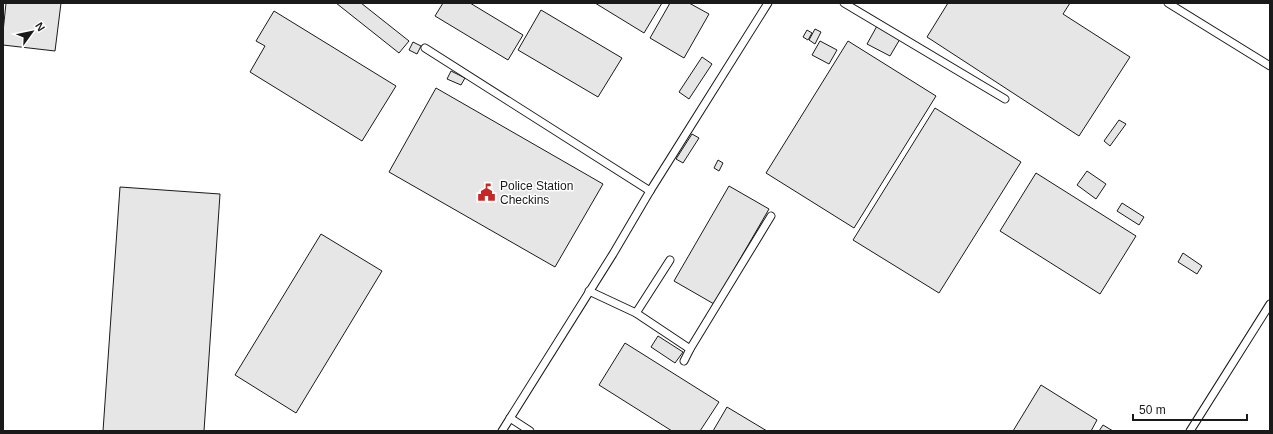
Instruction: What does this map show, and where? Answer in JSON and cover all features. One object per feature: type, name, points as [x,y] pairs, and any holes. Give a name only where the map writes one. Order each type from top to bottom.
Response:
[{"type":"lane","points":[[502,431],[589,291],[614,254],[650,191],[768,3]]},
{"type":"lane","points":[[844,3],[1005,99]]},
{"type":"lane","points":[[1168,3],[1270,66]]},
{"type":"lane","points":[[425,48],[650,191]]},
{"type":"lane","points":[[684,361],[771,216]]},
{"type":"lane","points":[[636,313],[670,260]]},
{"type":"lane","points":[[589,291],[636,313],[690,349]]},
{"type":"lane","points":[[1190,431],[1270,304]]},
{"type":"lane","points":[[510,418],[530,431]]},
{"type":"building","points":[[6,3],[61,3],[55,51],[3,45]]},
{"type":"building","points":[[336,3],[361,3],[409,41],[399,53]]},
{"type":"building","points":[[443,3],[470,3],[523,35],[508,60],[435,16]]},
{"type":"building","points":[[595,3],[662,3],[644,33]]},
{"type":"building","points":[[670,3],[689,3],[709,14],[684,58],[650,38]]},
{"type":"building","points":[[948,3],[1070,3],[1063,14],[1130,57],[1079,136],[927,37]]},
{"type":"building","points":[[541,10],[622,58],[598,97],[518,50]]},
{"type":"building","points":[[274,11],[396,86],[362,141],[250,72],[265,46],[256,41]]},
{"type":"building","points":[[877,26],[900,39],[890,56],[867,44]]},
{"type":"building","points":[[815,29],[821,32],[815,44],[809,40]]},
{"type":"building","points":[[807,30],[812,33],[808,40],[803,37]]},
{"type":"building","points":[[820,41],[837,50],[829,64],[812,55]]},
{"type":"building","points":[[848,41],[936,96],[854,228],[766,173]]},
{"type":"building","points":[[413,42],[421,46],[417,54],[409,50]]},
{"type":"building","points":[[702,57],[712,64],[689,99],[679,92]]},
{"type":"building","points":[[451,71],[465,78],[461,85],[447,79]]},
{"type":"building","points":[[436,88],[603,184],[555,267],[389,172]]},
{"type":"building","points":[[935,108],[1021,162],[939,293],[853,240]]},
{"type":"building","points":[[1119,120],[1126,124],[1110,146],[1104,141]]},
{"type":"building","points":[[692,134],[699,138],[683,163],[676,159]]},
{"type":"building","points":[[718,160],[723,163],[719,171],[714,168]]},
{"type":"building","points":[[1087,171],[1106,184],[1096,199],[1077,185]]},
{"type":"building","points":[[1036,173],[1136,236],[1100,294],[1000,231]]},
{"type":"building","points":[[729,186],[769,209],[714,304],[674,281]]},
{"type":"building","points":[[120,187],[220,194],[204,431],[103,431]]},
{"type":"building","points":[[1122,203],[1144,217],[1139,225],[1117,211]]},
{"type":"building","points":[[321,234],[382,271],[296,413],[235,375]]},
{"type":"building","points":[[1183,253],[1202,266],[1197,274],[1178,262]]},
{"type":"building","points":[[658,336],[683,352],[675,363],[651,347]]},
{"type":"building","points":[[625,343],[719,402],[700,431],[672,431],[599,385]]},
{"type":"building","points":[[1041,385],[1097,420],[1091,431],[1013,431]]},
{"type":"building","points":[[727,407],[767,431],[713,431]]},
{"type":"building","points":[[1103,425],[1113,431],[1099,431]]},
{"type":"place","name":"Police Station Checkins","points":[[487,193]]}]
